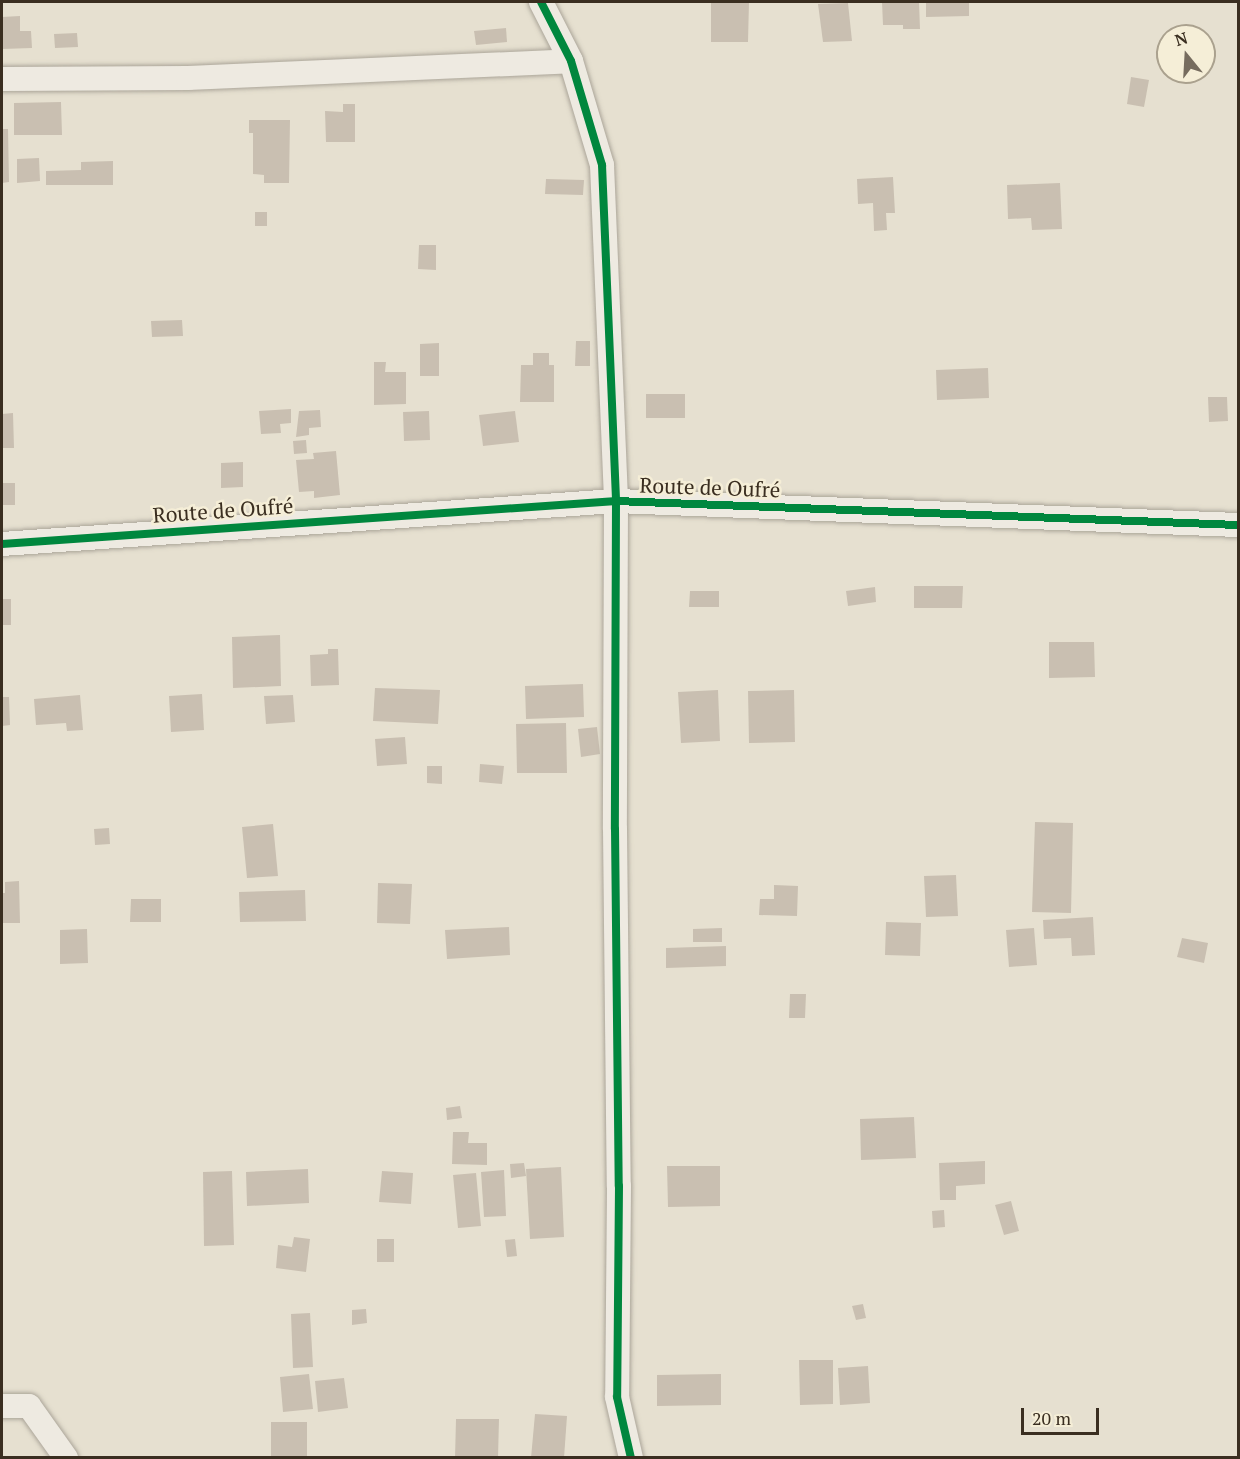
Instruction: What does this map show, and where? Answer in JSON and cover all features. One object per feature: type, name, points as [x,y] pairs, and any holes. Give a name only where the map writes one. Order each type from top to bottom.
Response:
[{"type":"street","points":[[541,2],[571,61],[603,165],[616,501],[615,829],[619,1186],[616,1397],[631,1458]]},
{"type":"street","points":[[2,79],[188,78],[571,61]]},
{"type":"street","name":"Route de Oufré","points":[[2,544],[616,501],[1239,525]]},
{"type":"street","points":[[2,1406],[29,1406],[66,1458]]},
{"type":"building","points":[[711,2],[749,2],[748,42],[711,42]]},
{"type":"building","points":[[882,2],[919,2],[920,29],[903,29],[903,25],[883,25]]},
{"type":"building","points":[[926,2],[969,2],[969,16],[926,17]]},
{"type":"building","points":[[848,3],[852,41],[823,42],[818,4]]},
{"type":"building","points":[[20,16],[20,31],[31,31],[32,48],[2,49],[2,17]]},
{"type":"building","points":[[506,28],[507,42],[476,45],[474,31]]},
{"type":"building","points":[[77,33],[78,47],[55,48],[54,34]]},
{"type":"building","points":[[1131,77],[1149,80],[1144,107],[1127,104]]},
{"type":"building","points":[[61,102],[62,135],[14,135],[14,103]]},
{"type":"building","points":[[343,104],[355,104],[355,142],[326,142],[325,111],[343,112]]},
{"type":"building","points":[[249,120],[290,120],[289,183],[264,183],[264,175],[253,174],[253,133],[249,133]]},
{"type":"building","points":[[2,129],[8,129],[9,182],[2,183]]},
{"type":"building","points":[[39,158],[40,181],[17,183],[17,159]]},
{"type":"building","points":[[113,161],[113,185],[46,185],[46,171],[81,170],[81,162]]},
{"type":"building","points":[[893,177],[895,213],[886,213],[887,230],[874,231],[873,203],[858,204],[857,179]]},
{"type":"building","points":[[546,179],[584,180],[583,195],[545,194]]},
{"type":"building","points":[[1060,183],[1062,229],[1032,230],[1031,218],[1008,219],[1007,185]]},
{"type":"building","points":[[255,212],[267,212],[267,226],[255,226]]},
{"type":"building","points":[[419,245],[436,245],[436,270],[418,269]]},
{"type":"building","points":[[182,320],[183,336],[152,337],[151,321]]},
{"type":"building","points":[[576,341],[590,341],[590,366],[575,366]]},
{"type":"building","points":[[439,343],[439,376],[420,376],[420,344]]},
{"type":"building","points":[[533,353],[549,353],[549,365],[554,365],[554,402],[520,402],[521,365],[533,365]]},
{"type":"building","points":[[374,362],[386,362],[385,372],[406,372],[406,404],[374,405]]},
{"type":"building","points":[[988,368],[989,398],[937,400],[936,370]]},
{"type":"building","points":[[646,394],[685,394],[685,418],[646,418]]},
{"type":"building","points":[[1208,397],[1227,397],[1228,421],[1209,422]]},
{"type":"building","points":[[291,409],[291,423],[280,424],[281,433],[261,434],[259,411]]},
{"type":"building","points":[[320,410],[321,427],[309,428],[309,435],[296,437],[299,411]]},
{"type":"building","points":[[429,411],[430,440],[404,441],[403,412]]},
{"type":"building","points":[[515,411],[519,442],[483,446],[479,415]]},
{"type":"building","points":[[13,413],[14,448],[2,448],[2,414]]},
{"type":"building","points":[[306,440],[307,453],[294,454],[293,441]]},
{"type":"building","points":[[336,451],[340,495],[314,498],[314,491],[299,492],[296,460],[314,459],[313,453]]},
{"type":"building","points":[[243,462],[243,487],[221,488],[221,463]]},
{"type":"building","points":[[2,483],[15,483],[15,505],[2,505]]},
{"type":"building","points":[[914,586],[963,586],[962,608],[914,608]]},
{"type":"building","points":[[875,587],[876,602],[848,606],[846,591]]},
{"type":"building","points":[[690,591],[719,591],[719,607],[689,607]]},
{"type":"building","points":[[2,599],[11,599],[11,625],[2,625]]},
{"type":"building","points":[[280,635],[281,686],[233,688],[232,637]]},
{"type":"building","points":[[1049,642],[1094,642],[1095,677],[1049,678]]},
{"type":"building","points":[[328,649],[338,649],[339,685],[311,686],[310,655],[328,654]]},
{"type":"building","points":[[583,684],[584,717],[526,719],[525,686]]},
{"type":"building","points":[[375,688],[440,690],[438,724],[373,721]]},
{"type":"building","points":[[718,690],[720,741],[681,743],[678,692]]},
{"type":"building","points":[[794,690],[795,742],[749,743],[748,691]]},
{"type":"building","points":[[202,694],[204,730],[171,732],[169,696]]},
{"type":"building","points":[[80,695],[83,730],[67,731],[66,723],[36,725],[34,699]]},
{"type":"building","points":[[293,695],[295,722],[266,724],[264,696]]},
{"type":"building","points":[[2,697],[9,697],[10,725],[2,726]]},
{"type":"building","points":[[566,723],[567,773],[517,773],[516,724]]},
{"type":"building","points":[[597,727],[600,754],[581,757],[578,729]]},
{"type":"building","points":[[405,737],[407,764],[377,766],[375,739]]},
{"type":"building","points":[[480,764],[504,766],[502,784],[479,782]]},
{"type":"building","points":[[427,766],[442,766],[442,784],[427,783]]},
{"type":"building","points":[[1035,822],[1073,823],[1071,913],[1032,912]]},
{"type":"building","points":[[273,824],[278,876],[247,878],[242,827]]},
{"type":"building","points":[[109,828],[110,844],[95,845],[94,829]]},
{"type":"building","points":[[956,875],[958,916],[926,917],[924,876]]},
{"type":"building","points":[[19,881],[20,923],[2,923],[2,893],[5,893],[5,882]]},
{"type":"building","points":[[378,883],[412,884],[410,924],[377,923]]},
{"type":"building","points":[[774,885],[798,886],[797,916],[759,915],[760,899],[774,899]]},
{"type":"building","points":[[305,890],[306,921],[240,922],[239,892]]},
{"type":"building","points":[[131,899],[161,899],[161,922],[130,922]]},
{"type":"building","points":[[1093,917],[1095,955],[1072,956],[1071,938],[1044,939],[1043,920]]},
{"type":"building","points":[[886,922],[921,923],[920,956],[885,955]]},
{"type":"building","points":[[509,927],[510,955],[447,959],[445,930]]},
{"type":"building","points":[[722,928],[722,942],[693,942],[693,929]]},
{"type":"building","points":[[1034,928],[1037,965],[1009,967],[1006,930]]},
{"type":"building","points":[[87,929],[88,963],[60,964],[60,930]]},
{"type":"building","points":[[1182,938],[1208,943],[1204,963],[1177,957]]},
{"type":"building","points":[[726,946],[726,966],[666,968],[666,948]]},
{"type":"building","points":[[790,994],[806,994],[805,1018],[789,1018]]},
{"type":"building","points":[[460,1106],[462,1118],[447,1120],[446,1108]]},
{"type":"building","points":[[914,1117],[916,1158],[861,1160],[860,1119]]},
{"type":"building","points":[[453,1132],[469,1132],[468,1143],[487,1143],[487,1165],[452,1164]]},
{"type":"building","points":[[985,1161],[985,1184],[956,1186],[956,1200],[940,1200],[939,1163]]},
{"type":"building","points":[[524,1163],[526,1176],[511,1178],[510,1164]]},
{"type":"building","points":[[667,1166],[720,1166],[720,1206],[668,1207]]},
{"type":"building","points":[[561,1167],[564,1237],[530,1239],[526,1169]]},
{"type":"building","points":[[308,1169],[309,1203],[247,1206],[246,1172]]},
{"type":"building","points":[[504,1170],[506,1216],[484,1217],[481,1172]]},
{"type":"building","points":[[232,1171],[234,1245],[204,1246],[203,1172]]},
{"type":"building","points":[[382,1171],[413,1173],[411,1204],[379,1202]]},
{"type":"building","points":[[476,1173],[481,1226],[458,1228],[453,1175]]},
{"type":"building","points":[[1011,1201],[1019,1231],[1004,1235],[995,1205]]},
{"type":"building","points":[[944,1210],[945,1227],[933,1228],[932,1211]]},
{"type":"building","points":[[294,1237],[310,1239],[306,1272],[276,1268],[278,1245],[292,1247]]},
{"type":"building","points":[[377,1239],[394,1239],[394,1262],[377,1262]]},
{"type":"building","points":[[515,1239],[517,1256],[507,1257],[505,1240]]},
{"type":"building","points":[[863,1304],[866,1318],[856,1320],[852,1306]]},
{"type":"building","points":[[366,1309],[367,1323],[352,1325],[352,1310]]},
{"type":"building","points":[[310,1313],[313,1367],[293,1368],[291,1314]]},
{"type":"building","points":[[799,1360],[833,1360],[833,1404],[800,1405]]},
{"type":"building","points":[[868,1366],[870,1403],[840,1405],[838,1368]]},
{"type":"building","points":[[309,1374],[313,1409],[283,1412],[280,1377]]},
{"type":"building","points":[[721,1374],[721,1405],[657,1406],[657,1375]]},
{"type":"building","points":[[344,1378],[348,1408],[318,1412],[315,1381]]},
{"type":"building","points":[[535,1414],[567,1416],[564,1458],[531,1458]]},
{"type":"building","points":[[456,1419],[499,1419],[498,1458],[455,1458]]},
{"type":"building","points":[[271,1422],[307,1422],[307,1458],[271,1458]]},
{"type":"cycle path","points":[[541,2],[571,61],[602,165],[616,501],[615,829],[619,1186],[617,1397],[631,1458]]},
{"type":"cycle path","points":[[2,544],[616,501],[1238,525]]}]
